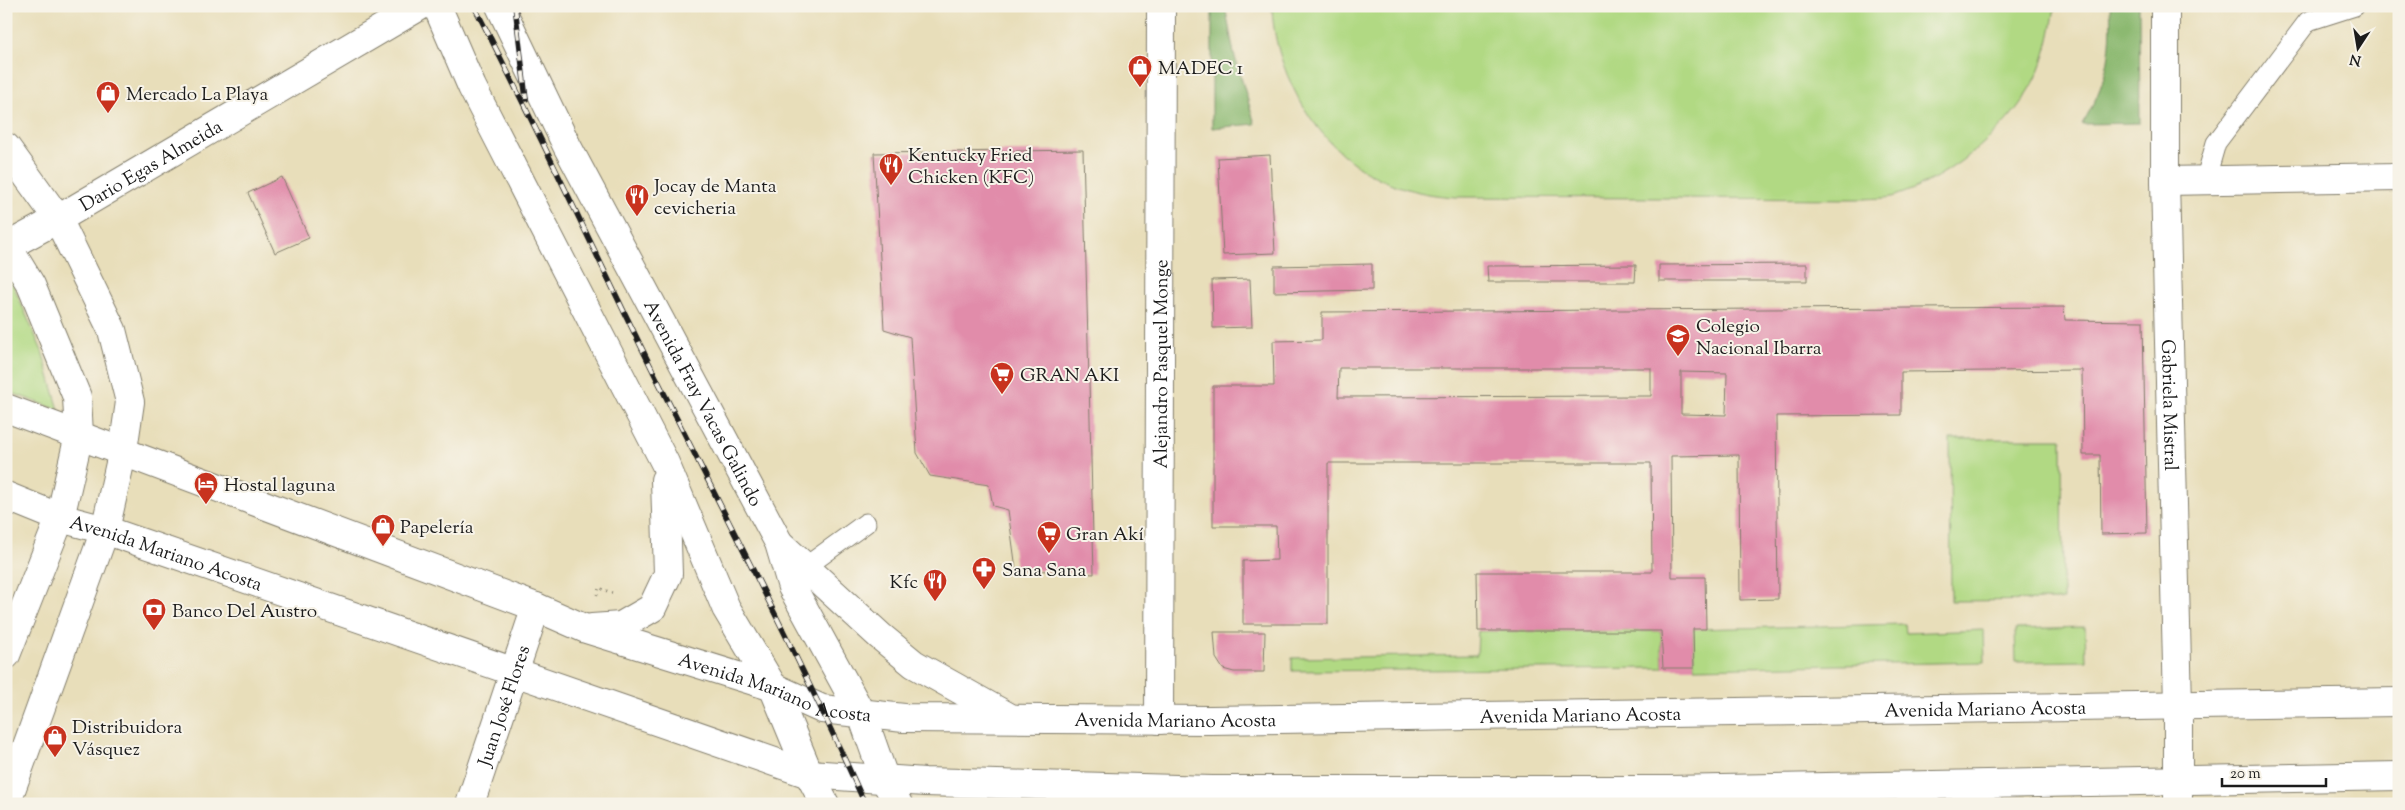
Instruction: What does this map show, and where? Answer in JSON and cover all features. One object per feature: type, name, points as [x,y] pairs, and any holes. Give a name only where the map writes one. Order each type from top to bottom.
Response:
[{"type":"main road","name":"Dario Egas Almeida","points":[[7,245],[58,219],[420,6]]},
{"type":"main road","points":[[437,6],[472,87],[665,463],[726,608],[773,687],[809,774],[825,804]]},
{"type":"main road","name":"Avenida Fray Vacas Galindo","points":[[500,6],[567,146],[779,543],[792,587],[862,715],[892,792]]},
{"type":"main road","name":"Alejandro Pasquel Monge","points":[[1159,720],[1161,6]]},
{"type":"main road","name":"Gabriela Mistral","points":[[2165,6],[2164,181],[2179,791]]},
{"type":"main road","points":[[6,147],[58,219],[112,330],[130,402],[123,450],[105,530],[6,804]]},
{"type":"main road","points":[[2164,181],[2399,177]]},
{"type":"main road","points":[[6,655],[60,518],[79,435],[77,397],[31,285],[7,245]]},
{"type":"main road","name":"Avenida Mariano Acosta","points":[[6,408],[123,450],[536,607],[586,628],[773,687],[822,708],[862,715],[904,718],[1008,717],[1159,720],[2399,702]]},
{"type":"main road","points":[[586,628],[620,626],[652,608],[668,574],[665,463]]},
{"type":"main road","name":"Avenida Mariano Acosta","points":[[6,496],[60,518],[105,530],[809,774],[892,792],[1212,790],[2179,791],[2399,776]]},
{"type":"main road","points":[[779,543],[804,568],[914,664],[1008,717]]},
{"type":"main road","name":"Juan José Flores","points":[[470,804],[513,670],[536,607]]},
{"type":"main road","points":[[1185,804],[1212,790]]},
{"type":"lane","points":[[2205,181],[2216,143],[2308,21],[2355,6]]},
{"type":"lane","points":[[804,568],[866,523]]},
{"type":"green space","points":[[1212,6],[1225,6],[1234,54],[1255,124],[1212,128]]},
{"type":"green space","points":[[1272,6],[2055,6],[2049,38],[2040,69],[2030,89],[1999,128],[1959,163],[1937,177],[1895,196],[1865,199],[1456,197],[1407,189],[1372,175],[1361,168],[1326,138],[1311,118],[1287,75],[1274,29]]},
{"type":"green space","points":[[2110,6],[2139,6],[2140,123],[2082,124],[2091,109],[2103,81],[2109,53]]},
{"type":"green space","points":[[6,276],[13,285],[42,351],[59,410],[6,391]]},
{"type":"green space","points":[[1950,439],[2062,439],[2063,600],[1951,601]]},
{"type":"green space","points":[[1905,624],[1906,633],[1984,630],[1985,662],[1694,668],[1693,629]]},
{"type":"green space","points":[[2085,627],[2086,661],[2016,662],[2015,629]]},
{"type":"green space","points":[[1478,631],[1661,631],[1663,668],[1292,671],[1292,658],[1477,655]]},
{"type":"building","name":"GRAN AKI","points":[[1083,150],[1094,574],[1016,569],[1008,510],[993,506],[989,485],[930,476],[917,453],[910,337],[884,329],[874,153]]},
{"type":"building","points":[[1270,155],[1275,253],[1223,255],[1218,158]]},
{"type":"building","points":[[282,177],[309,238],[275,253],[248,193]]},
{"type":"building","points":[[1372,264],[1372,290],[1274,292],[1274,266]]},
{"type":"building","points":[[1807,264],[1807,281],[1659,281],[1659,265]]},
{"type":"building","points":[[1636,265],[1635,282],[1488,282],[1487,266]]},
{"type":"building","points":[[1250,279],[1252,327],[1213,328],[1212,280]]},
{"type":"building","points":[[2064,307],[2065,320],[2143,321],[2147,533],[2101,534],[2100,455],[2083,455],[2082,370],[1901,372],[1901,415],[1776,416],[1778,599],[1740,600],[1739,455],[1671,456],[1672,577],[1705,577],[1706,629],[1693,629],[1694,668],[1663,668],[1661,631],[1478,631],[1477,572],[1652,572],[1651,463],[1328,463],[1328,624],[1243,624],[1243,561],[1277,560],[1276,526],[1213,526],[1213,386],[1274,386],[1273,341],[1322,340],[1322,312]],"holes":[[[1339,368],[1651,368],[1651,396],[1338,397]],[[1681,372],[1727,373],[1726,415],[1681,414]]]},
{"type":"building","points":[[1214,632],[1265,632],[1264,672],[1234,672],[1223,669],[1216,658]]},
{"type":"railway","points":[[474,6],[787,639],[865,804]]},
{"type":"railway","points":[[515,6],[526,99]]},
{"type":"place","name":"MADEC 1","points":[[1140,88]]},
{"type":"place","name":"Mercado La Playa","points":[[108,114]]},
{"type":"place","name":"Kentucky Fried Chicken (KFC)","points":[[891,186]]},
{"type":"place","name":"Jocay de Manta cevicheria","points":[[637,217]]},
{"type":"place","name":"Colegio Nacional Ibarra","points":[[1678,357]]},
{"type":"place","name":"GRAN AKI","points":[[1002,395]]},
{"type":"place","name":"Hostal laguna","points":[[206,505]]},
{"type":"place","name":"Papelería","points":[[383,547]]},
{"type":"place","name":"Gran Akí","points":[[1049,554]]},
{"type":"place","name":"Sana Sana","points":[[984,590]]},
{"type":"place","name":"Kfc","points":[[935,602]]},
{"type":"place","name":"Banco Del Austro","points":[[154,631]]},
{"type":"place","name":"Distribuidora Vásquez","points":[[55,758]]}]
